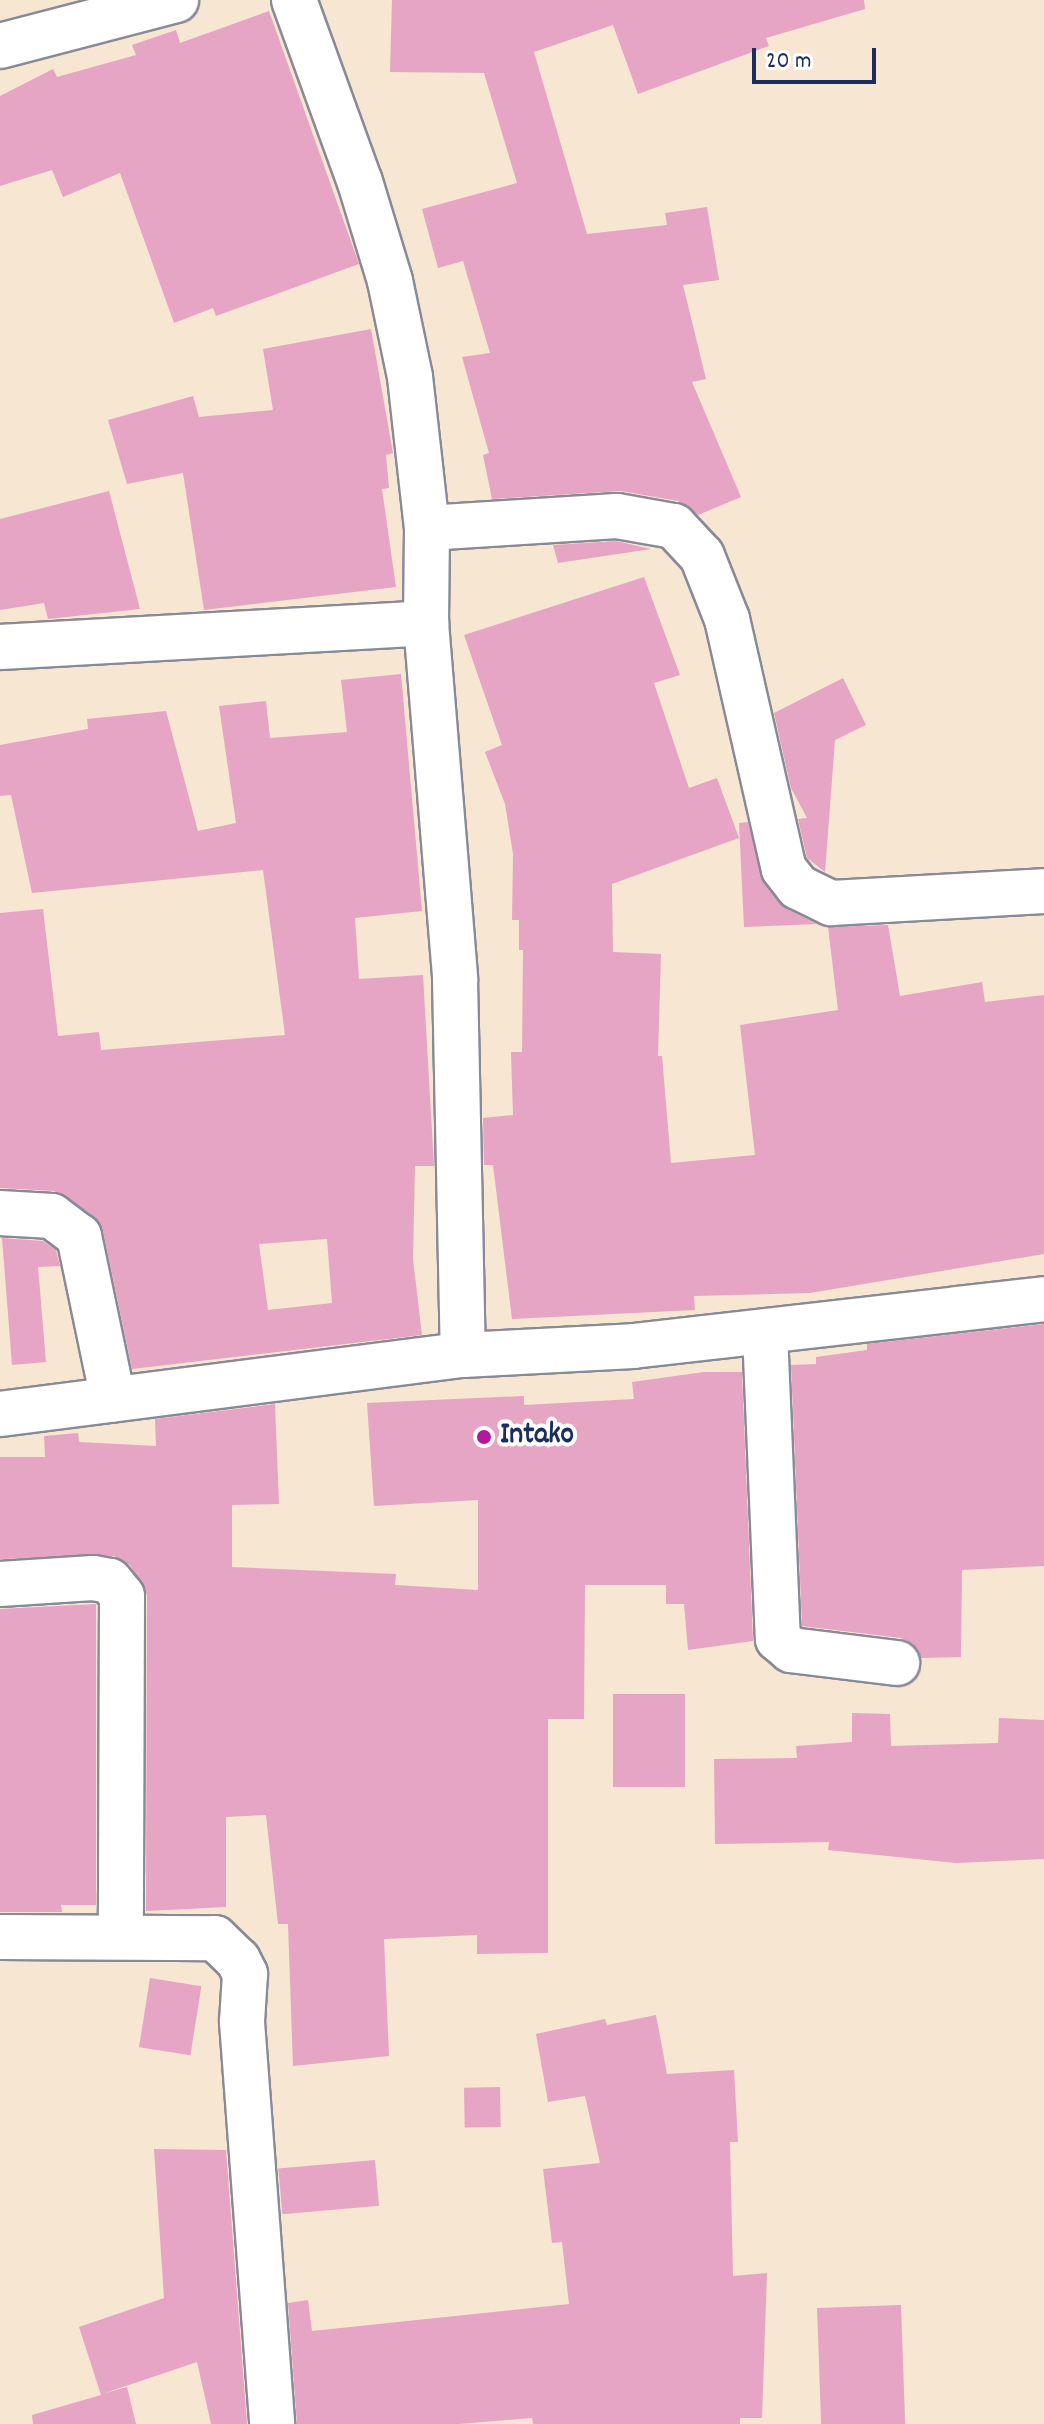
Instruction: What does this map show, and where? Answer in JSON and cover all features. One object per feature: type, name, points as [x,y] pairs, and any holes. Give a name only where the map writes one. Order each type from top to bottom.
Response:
[{"type":"street","points":[[0,46],[176,0]]},
{"type":"street","points":[[294,0],[390,281],[410,377],[427,528],[426,623],[455,979],[463,1355]]},
{"type":"street","points":[[427,528],[617,516],[674,526],[702,556],[727,619],[790,879],[814,898],[831,903],[1044,891]]},
{"type":"street","points":[[0,647],[426,623]]},
{"type":"street","points":[[0,1213],[52,1216],[79,1236],[113,1399]]},
{"type":"street","points":[[0,1414],[463,1355],[765,1332],[1044,1299]]},
{"type":"street","points":[[765,1332],[778,1639],[791,1650],[897,1663]]},
{"type":"street","points":[[0,1584],[93,1578],[110,1581],[122,1596],[121,1937]]},
{"type":"street","points":[[0,1937],[215,1938],[226,1946],[245,1974],[242,2022],[272,2424]]},
{"type":"building","points":[[392,0],[864,0],[865,9],[766,38],[769,46],[638,94],[613,25],[534,52],[587,234],[667,225],[665,213],[707,207],[719,280],[683,285],[706,379],[692,382],[741,497],[698,515],[678,501],[621,491],[492,499],[483,455],[489,453],[462,357],[490,353],[463,261],[438,268],[422,209],[517,183],[484,73],[390,72]]},
{"type":"building","points":[[269,11],[359,264],[216,316],[213,308],[174,323],[120,173],[63,197],[52,170],[0,186],[0,96],[53,69],[57,77],[136,55],[132,45],[176,30],[180,43]]},
{"type":"building","points":[[371,329],[393,453],[386,455],[389,488],[382,489],[396,587],[204,610],[183,473],[127,484],[108,420],[193,396],[199,417],[273,410],[263,349]]},
{"type":"building","points":[[109,491],[140,609],[48,619],[44,603],[0,610],[0,519]]},
{"type":"building","points":[[616,541],[651,549],[558,563],[553,545]]},
{"type":"building","points":[[644,577],[680,675],[654,683],[689,788],[717,778],[739,838],[612,884],[613,952],[661,954],[658,1056],[662,1056],[671,1163],[755,1155],[740,1025],[838,1010],[828,927],[888,925],[900,996],[982,982],[985,1002],[1044,995],[1044,1254],[810,1293],[694,1296],[695,1310],[512,1319],[493,1165],[484,1165],[483,1118],[513,1115],[511,1052],[522,1052],[523,950],[519,950],[519,920],[512,920],[513,854],[505,804],[485,752],[502,745],[464,635]]},
{"type":"building","points":[[401,674],[422,911],[355,918],[359,979],[423,975],[434,1166],[415,1166],[413,1259],[422,1335],[132,1369],[103,1231],[95,1217],[54,1191],[0,1188],[0,913],[43,909],[58,1036],[99,1032],[101,1050],[285,1035],[263,870],[32,893],[11,795],[0,796],[0,745],[88,729],[87,719],[166,711],[198,831],[236,823],[219,706],[266,701],[270,738],[347,732],[341,680]],"holes":[[[327,1239],[332,1303],[268,1310],[259,1244]]]},
{"type":"building","points":[[843,678],[866,725],[835,740],[825,872],[807,858],[798,819],[807,818],[791,788],[774,713]]},
{"type":"building","points":[[748,822],[764,884],[787,909],[817,924],[744,927],[739,823]]},
{"type":"building","points":[[2,1238],[43,1241],[56,1250],[60,1266],[38,1267],[46,1362],[12,1365]]},
{"type":"building","points":[[1044,1324],[1044,1566],[962,1570],[961,1657],[921,1658],[913,1644],[901,1638],[802,1626],[791,1365],[816,1364],[816,1357],[867,1350],[867,1344]]},
{"type":"building","points":[[704,1372],[742,1372],[753,1641],[688,1650],[684,1604],[666,1604],[666,1585],[585,1585],[584,1719],[548,1719],[548,1953],[477,1954],[477,1935],[384,1939],[389,2056],[293,2066],[288,1924],[278,1924],[266,1815],[226,1817],[226,1907],[146,1911],[147,1595],[130,1565],[114,1556],[0,1559],[0,1457],[45,1457],[44,1436],[78,1433],[79,1442],[156,1446],[155,1419],[275,1404],[279,1504],[232,1505],[232,1567],[396,1574],[395,1585],[478,1590],[478,1500],[374,1506],[367,1403],[524,1396],[524,1405],[634,1399],[632,1382]]},
{"type":"building","points":[[96,1604],[96,1905],[61,1905],[62,1912],[0,1912],[0,1609]]},
{"type":"building","points":[[613,1694],[685,1694],[685,1787],[613,1787]]},
{"type":"building","points":[[852,1713],[890,1714],[891,1746],[998,1743],[999,1718],[1044,1720],[1044,1859],[956,1863],[828,1850],[829,1842],[715,1844],[714,1759],[797,1758],[796,1746],[852,1742]]},
{"type":"building","points":[[150,1978],[201,1986],[190,2055],[139,2047]]},
{"type":"building","points":[[656,2015],[667,2074],[734,2070],[738,2142],[730,2142],[733,2276],[767,2273],[762,2418],[740,2418],[740,2424],[533,2424],[532,2418],[459,2424],[297,2424],[288,2303],[308,2300],[312,2331],[569,2304],[562,2242],[552,2243],[543,2169],[600,2163],[585,2096],[548,2102],[536,2034],[605,2019],[607,2025]]},
{"type":"building","points":[[500,2087],[501,2127],[465,2128],[464,2088]]},
{"type":"building","points":[[154,2149],[226,2150],[247,2424],[211,2424],[197,2362],[102,2394],[127,2387],[136,2424],[33,2424],[32,2415],[101,2395],[79,2327],[164,2298]]},
{"type":"building","points":[[375,2160],[379,2206],[282,2214],[278,2168]]},
{"type":"building","points":[[901,2305],[905,2424],[821,2424],[817,2308]]},
{"type":"place","name":"Intako","points":[[484,1437]]}]
